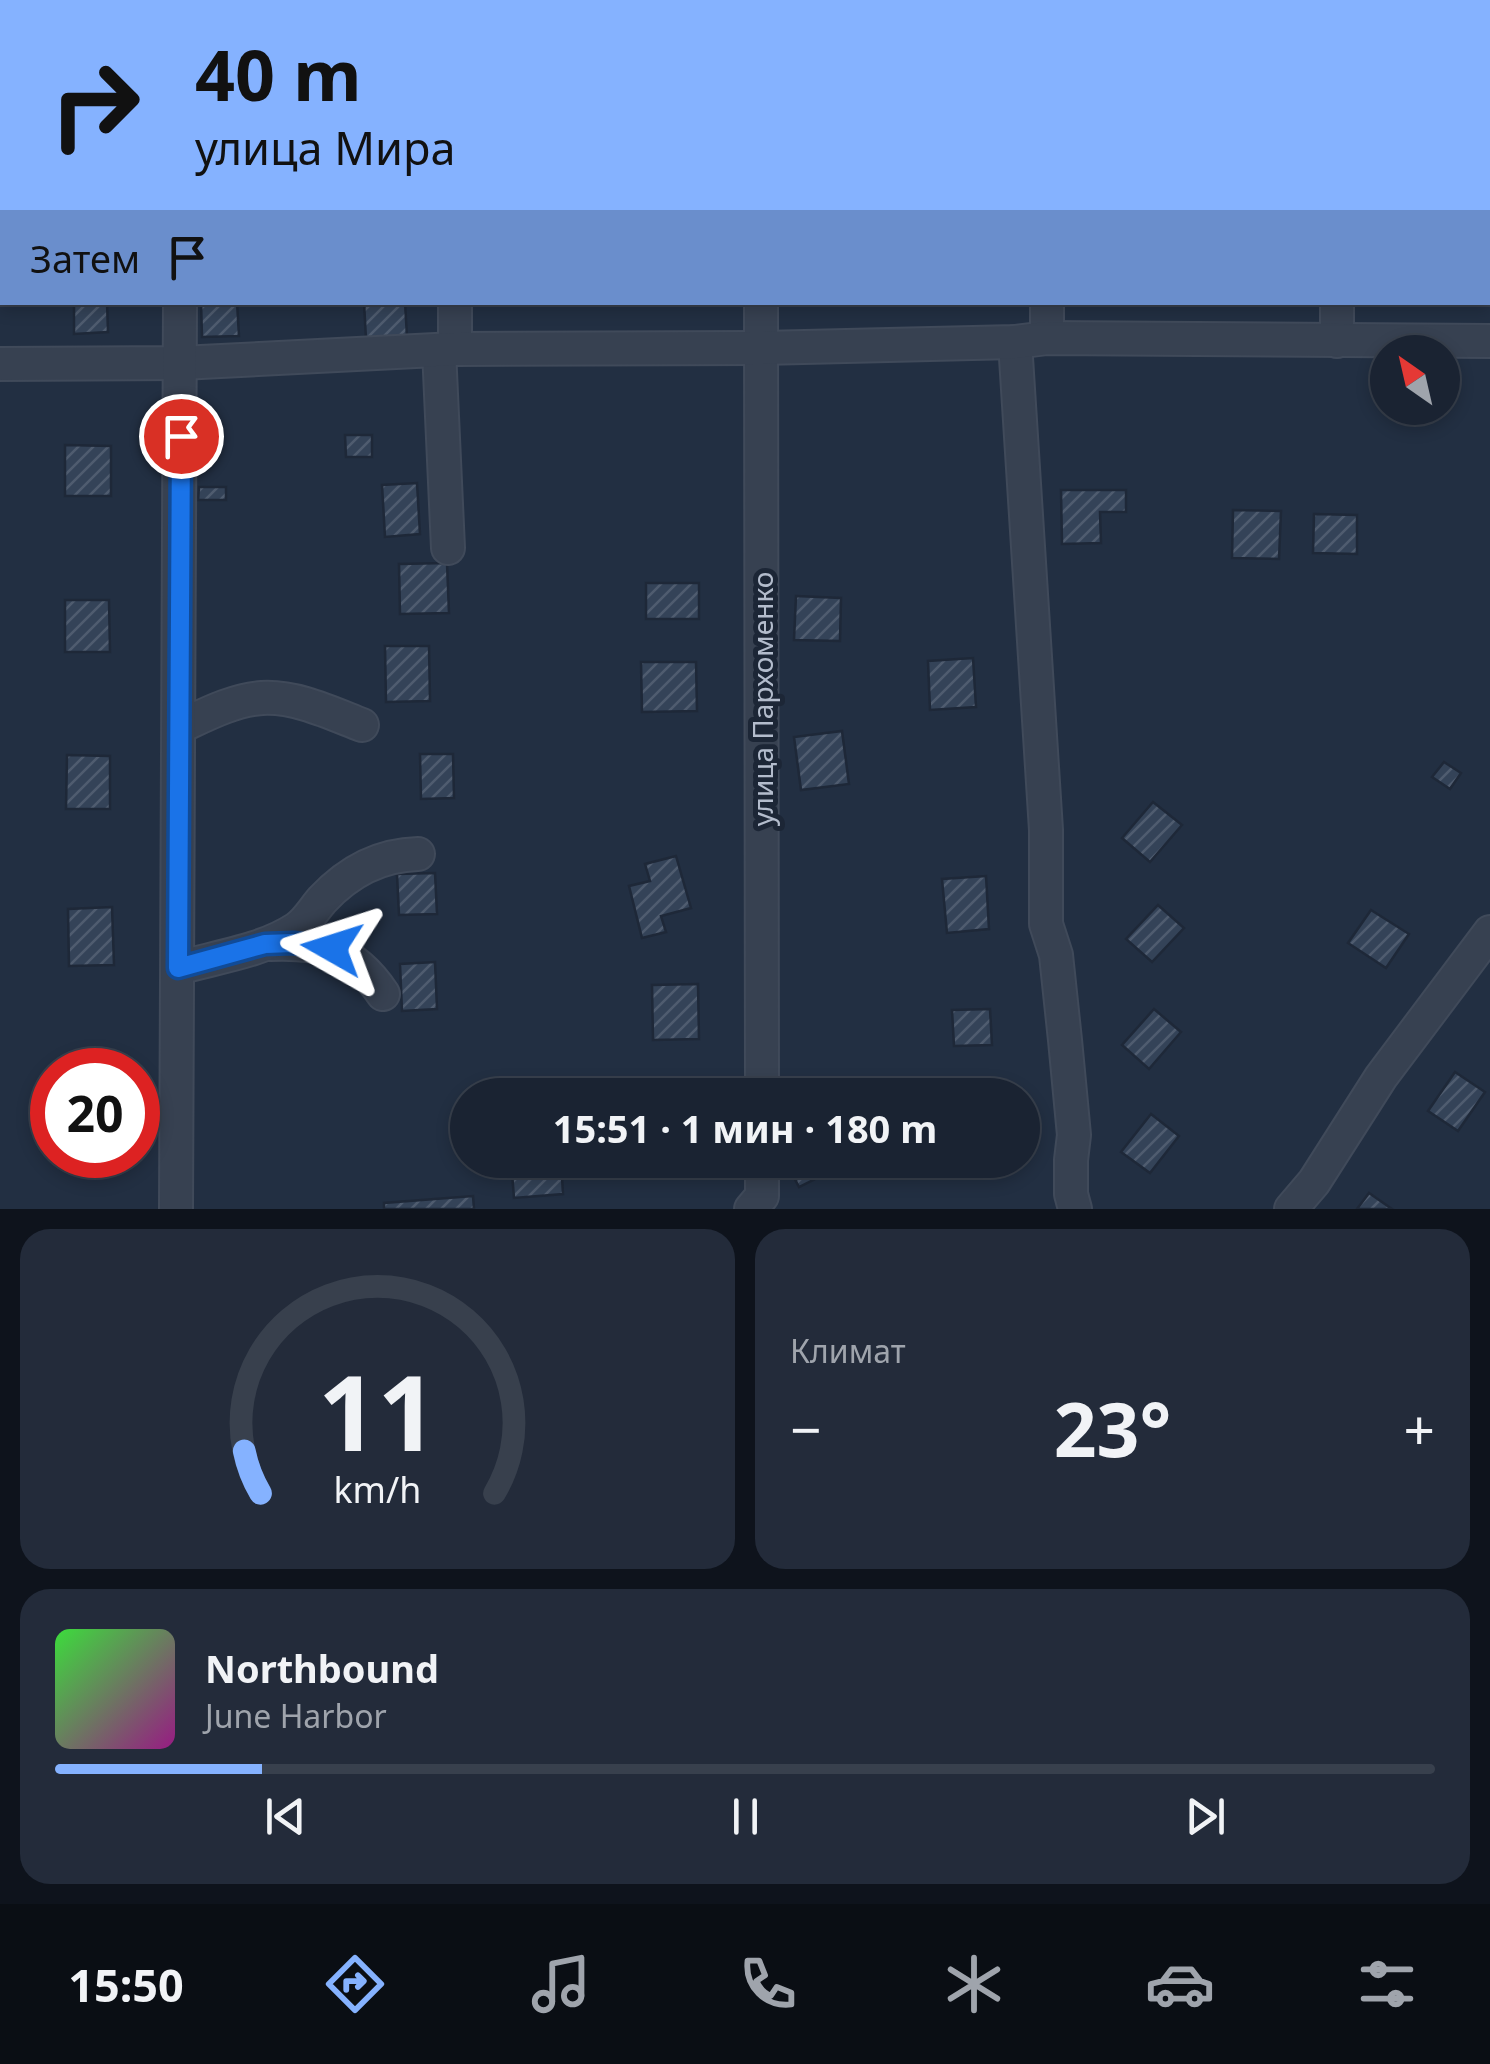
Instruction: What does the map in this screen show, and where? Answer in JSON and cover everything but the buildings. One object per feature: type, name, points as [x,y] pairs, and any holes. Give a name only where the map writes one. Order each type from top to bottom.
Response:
[{"type":"street","points":[[176,1209],[180,305]]},
{"type":"street","points":[[448,548],[447,350],[454,305]]},
{"type":"street","name":"улица Пархоменко","points":[[761,305],[762,1078]]},
{"type":"street","points":[[1047,305],[1048,338]]},
{"type":"street","points":[[1337,305],[1337,341]]},
{"type":"street","points":[[0,364],[181,363],[447,350],[762,348],[1048,338],[1490,340]]},
{"type":"street","points":[[1014,342],[1046,830],[1046,924],[1056,955],[1065,1040],[1074,1135],[1074,1209]]},
{"type":"street","points":[[179,728],[228,706],[260,698],[309,706],[362,725]]},
{"type":"street","points":[[178,968],[265,944],[300,927],[348,876],[375,862],[418,854]]},
{"type":"street","points":[[1291,1209],[1314,1182],[1381,1077],[1490,932]]},
{"type":"street","points":[[265,944],[332,948],[373,979],[383,994]]},
{"type":"route","points":[[181,436],[178,968],[265,944],[332,948]]}]
